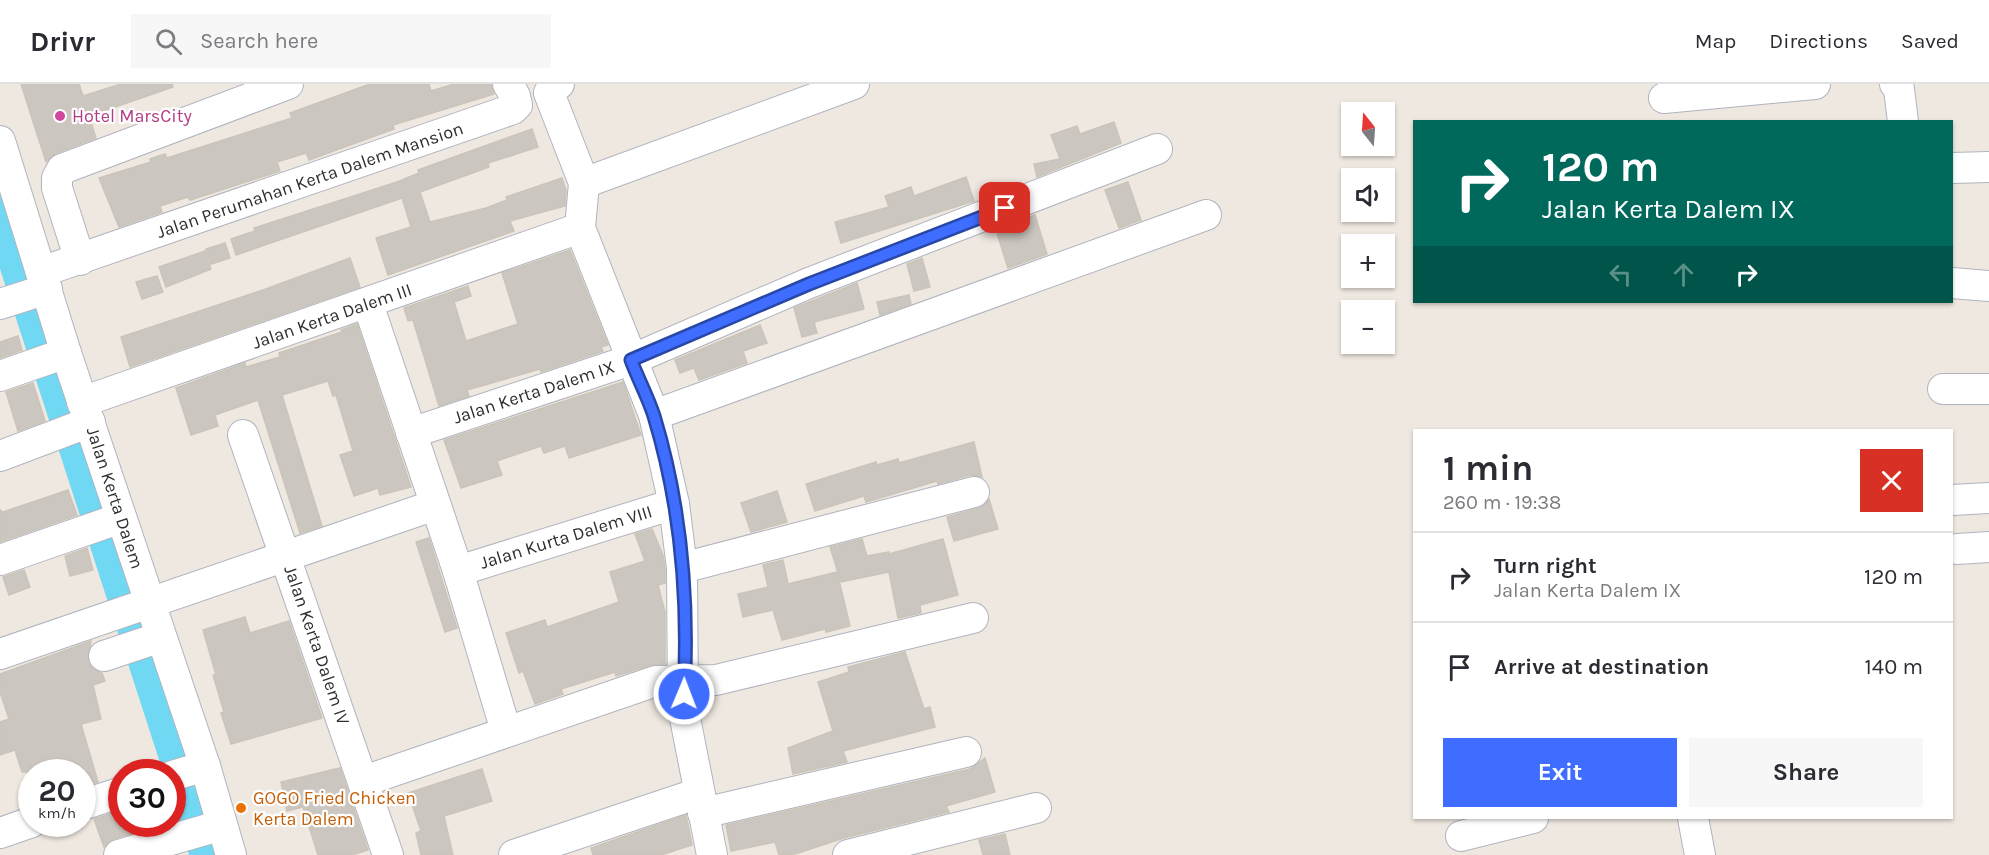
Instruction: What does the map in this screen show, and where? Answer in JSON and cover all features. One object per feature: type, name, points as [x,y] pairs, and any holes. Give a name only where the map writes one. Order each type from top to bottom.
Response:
[{"type":"street","points":[[80,260],[57,188],[57,178],[62,169],[288,84]]},
{"type":"street","name":"Jalan Perumahan Kerta Dalem Mansion","points":[[2,303],[43,284],[80,260],[513,109],[517,105],[516,100],[508,84]]},
{"type":"street","points":[[584,183],[854,84]]},
{"type":"street","points":[[1665,98],[1815,84]]},
{"type":"street","points":[[1895,84],[1899,89],[1903,120]]},
{"type":"street","points":[[554,87],[550,100],[584,183],[580,228],[654,415],[674,504],[682,568],[683,708],[712,855]]},
{"type":"street","name":"Jalan Kerta Dalem","points":[[0,141],[63,354],[157,639],[190,770],[219,825],[231,855]]},
{"type":"street","name":"Jalan Kerta Dalem IX","points":[[411,433],[631,360],[809,284],[1157,149]]},
{"type":"street","points":[[1953,168],[1989,167]]},
{"type":"street","points":[[654,415],[1206,215]]},
{"type":"street","name":"Jalan Kerta Dalem III","points":[[0,456],[43,441],[85,416],[368,304],[580,228]]},
{"type":"street","points":[[1953,283],[1989,286]]},
{"type":"street","points":[[368,304],[458,571],[506,731]]},
{"type":"street","points":[[0,376],[63,354]]},
{"type":"street","points":[[1943,389],[1989,389]]},
{"type":"street","name":"Jalan Kerta Dalem IV","points":[[243,435],[282,559],[364,781],[388,855]]},
{"type":"street","points":[[682,568],[974,492]]},
{"type":"street","points":[[1953,500],[1989,498]]},
{"type":"street","name":"Jalan Kurta Dalem VIII","points":[[458,571],[674,504]]},
{"type":"street","points":[[0,654],[435,505]]},
{"type":"street","points":[[0,560],[118,519]]},
{"type":"street","points":[[1957,549],[1989,547]]},
{"type":"street","points":[[364,781],[656,681],[716,680],[973,618]]},
{"type":"street","points":[[99,621],[109,661],[157,639]]},
{"type":"street","points":[[514,855],[701,803],[966,752]]},
{"type":"street","points":[[848,855],[950,842],[1036,808]]},
{"type":"street","points":[[1461,836],[1529,819]]},
{"type":"street","points":[[1693,819],[1700,855]]},
{"type":"street","points":[[119,855],[219,825]]},
{"type":"street","points":[[0,833],[18,827]]},
{"type":"water","points":[[0,177],[219,855],[189,855],[184,837],[186,837],[186,759],[159,759],[0,269]]},
{"type":"building","name":"Hotel MarsCity","points":[[21,84],[79,84],[83,96],[121,84],[172,84],[173,87],[89,116],[96,138],[56,153],[46,162]]},
{"type":"building","points":[[370,84],[429,84],[431,91],[454,84],[491,84],[494,94],[393,125],[394,129],[309,160],[306,153],[277,162],[280,171],[190,200],[188,197],[160,206],[162,212],[119,227],[99,178],[151,162],[150,159],[165,154],[167,158],[292,118],[290,113]]},
{"type":"building","points":[[1114,122],[1121,143],[1037,177],[1034,164],[1060,159],[1051,135],[1077,126],[1080,134]]},
{"type":"building","points":[[532,129],[538,147],[488,163],[489,167],[420,192],[430,222],[486,208],[507,200],[506,197],[562,178],[566,190],[565,206],[510,221],[514,231],[388,275],[376,238],[411,227],[402,198],[236,255],[231,239],[255,231],[254,228],[397,182],[419,173],[418,170]]},
{"type":"building","points":[[966,177],[974,201],[841,243],[835,222],[889,207],[885,196],[911,187],[914,196]]},
{"type":"building","points":[[1128,182],[1141,220],[1119,228],[1105,190]]},
{"type":"building","points":[[1035,215],[1047,254],[1008,268],[996,230]]},
{"type":"building","points":[[225,243],[230,258],[211,264],[206,249]]},
{"type":"building","points":[[570,250],[608,345],[601,347],[603,351],[541,372],[540,369],[467,390],[469,396],[439,406],[413,320],[408,321],[404,308],[468,286],[471,296],[454,302],[466,341],[518,324],[502,273]]},
{"type":"building","points":[[205,251],[211,269],[166,287],[159,267]]},
{"type":"building","points":[[350,258],[360,287],[130,367],[121,337],[263,290]]},
{"type":"building","points":[[922,258],[930,287],[914,291],[907,264]]},
{"type":"building","points":[[157,276],[163,292],[142,299],[136,282]]},
{"type":"building","points":[[857,283],[864,309],[814,322],[817,333],[802,337],[794,308]]},
{"type":"building","points":[[909,295],[911,304],[880,315],[877,302]]},
{"type":"building","points":[[357,324],[411,487],[380,495],[378,488],[354,496],[340,455],[353,451],[336,395],[333,396],[328,381],[282,395],[322,526],[300,533],[258,400],[215,415],[218,426],[191,435],[176,388],[245,363],[246,367],[280,357],[279,353],[342,332],[341,330]]},
{"type":"building","points":[[760,325],[767,343],[743,351],[747,363],[699,380],[694,368],[680,373],[675,360]]},
{"type":"building","points":[[18,336],[22,350],[0,358],[0,342]]},
{"type":"building","points":[[623,382],[641,435],[569,458],[565,446],[544,453],[541,446],[497,461],[502,475],[461,488],[444,440]]},
{"type":"building","points":[[33,383],[45,421],[18,431],[6,392]]},
{"type":"building","points":[[974,442],[982,477],[970,475],[938,484],[937,481],[866,502],[864,496],[815,511],[806,484],[876,462],[877,465],[898,459],[899,463]]},
{"type":"building","points":[[68,490],[77,515],[0,542],[0,510],[3,512]]},
{"type":"building","points":[[777,491],[787,522],[751,532],[741,503]]},
{"type":"building","points":[[989,499],[998,529],[954,541],[947,517],[979,508]]},
{"type":"building","points":[[652,529],[663,555],[665,569],[665,583],[658,585],[665,612],[665,664],[651,665],[616,676],[615,672],[561,689],[563,694],[535,704],[523,671],[519,673],[506,633],[545,620],[547,627],[619,602],[610,572],[645,561],[635,534]]},
{"type":"building","points":[[429,538],[457,628],[445,632],[416,542]]},
{"type":"building","points":[[862,539],[867,556],[889,552],[889,554],[943,539],[958,595],[920,605],[921,613],[898,618],[889,572],[841,582],[830,547]]},
{"type":"building","points":[[87,548],[93,570],[70,576],[65,556]]},
{"type":"building","points":[[783,560],[788,584],[837,572],[850,626],[826,632],[825,629],[782,640],[773,610],[743,617],[738,594],[768,587],[763,565]]},
{"type":"building","points":[[24,570],[30,587],[9,595],[3,577]]},
{"type":"building","points":[[245,617],[250,633],[289,621],[322,718],[231,744],[221,713],[224,712],[213,675],[216,675],[203,630]]},
{"type":"building","points":[[91,641],[88,662],[93,669],[102,673],[105,681],[93,685],[101,719],[81,724],[91,759],[18,759],[15,750],[0,755],[0,722],[9,719],[0,692],[0,674]]},
{"type":"building","points":[[905,652],[924,709],[930,707],[935,727],[843,751],[847,762],[793,774],[788,748],[833,731],[818,682],[849,672],[848,667]]},
{"type":"building","points":[[985,758],[995,792],[946,806],[949,812],[844,838],[792,855],[779,855],[775,842],[731,851],[726,825],[970,769]]},
{"type":"building","points":[[340,768],[368,850],[352,855],[318,855],[303,807],[287,811],[281,782]]},
{"type":"building","points":[[482,769],[492,801],[444,816],[453,855],[421,855],[416,833],[421,831],[408,793]]},
{"type":"building","points":[[108,814],[108,837],[121,837],[104,847],[96,818]]},
{"type":"building","points":[[686,815],[692,845],[661,855],[593,855],[591,848]]},
{"type":"building","points":[[1005,834],[1010,855],[983,855],[979,840]]},
{"type":"place","name":"Hotel MarsCity","points":[[60,116]]},
{"type":"place","name":"GOGO Fried Chicken Kerta Dalem","points":[[241,808]]},
{"type":"route","points":[[684,694],[682,568],[674,504],[654,415],[631,360],[809,284],[1005,208]]}]
